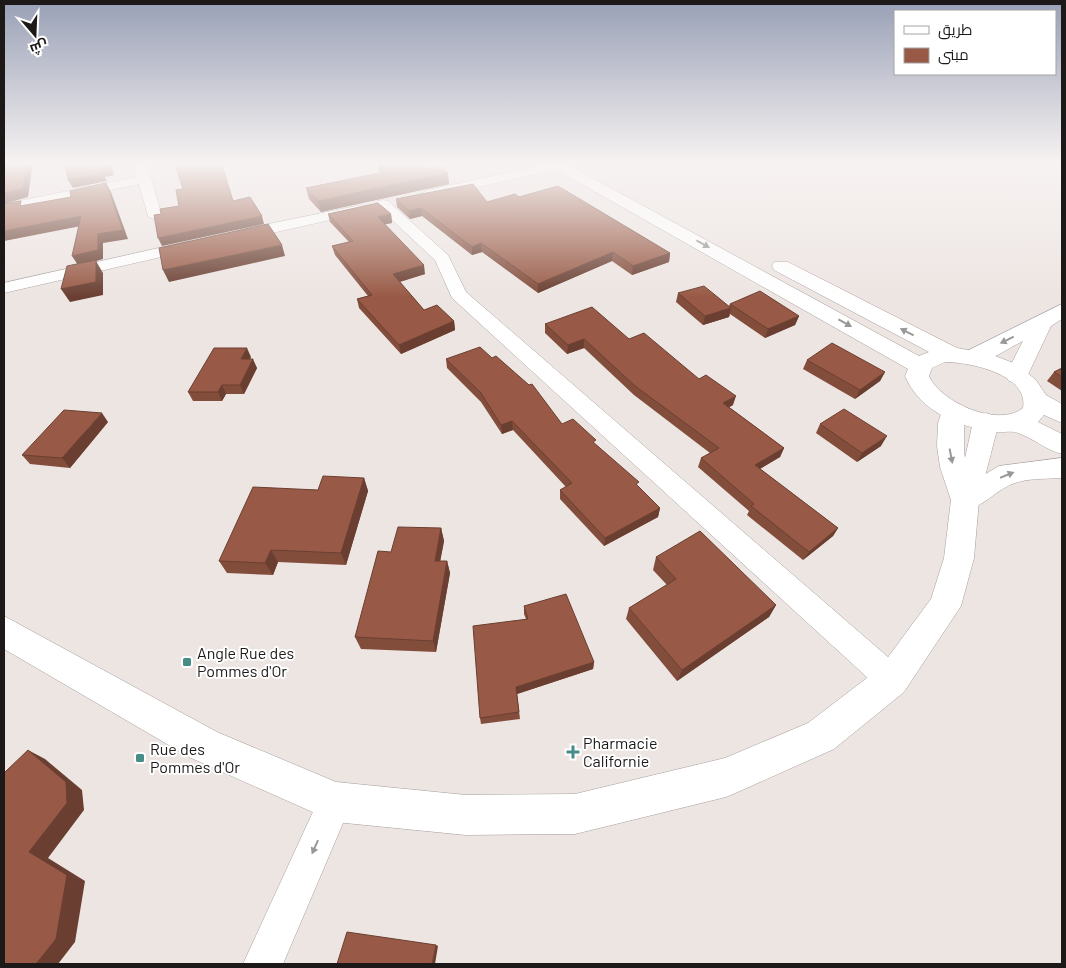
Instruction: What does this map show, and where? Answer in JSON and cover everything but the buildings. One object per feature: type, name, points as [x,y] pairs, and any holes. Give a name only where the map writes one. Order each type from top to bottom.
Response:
[{"type":"main road","points":[[634,207],[920,366]]},
{"type":"main road","points":[[667,207],[724,237]]},
{"type":"main road","points":[[768,260],[962,355],[996,364],[1017,376],[1030,388],[1036,400],[1036,408],[1032,415],[1018,422],[986,422],[952,411],[938,403],[922,387],[917,376],[920,366],[934,356],[962,355],[1042,323],[1062,310]]},
{"type":"main road","points":[[1017,376],[1042,323]]},
{"type":"main road","points":[[1036,400],[1062,415]]},
{"type":"main road","points":[[952,411],[948,433],[950,458],[965,500]]},
{"type":"main road","points":[[4,631],[204,745],[335,802],[466,815],[575,814],[726,776],[821,736],[892,680],[945,606],[959,558],[965,500],[977,462],[986,422]]},
{"type":"main road","points":[[1018,422],[1062,445]]},
{"type":"main road","points":[[965,500],[1009,473],[1062,468]]},
{"type":"street","points":[[153,207],[155,216]]},
{"type":"street","points":[[230,238],[367,207]]},
{"type":"street","points":[[404,207],[442,258],[458,294],[892,680]]},
{"type":"street","points":[[4,288],[201,244]]},
{"type":"street","points":[[263,964],[335,802]]},
{"type":"place","name":"Angle Rue des Pommes d'Or","points":[[187,662]]},
{"type":"place","name":"Pharmacie Californie","points":[[573,752]]},
{"type":"place","name":"Rue des Pommes d'Or","points":[[140,758]]}]
